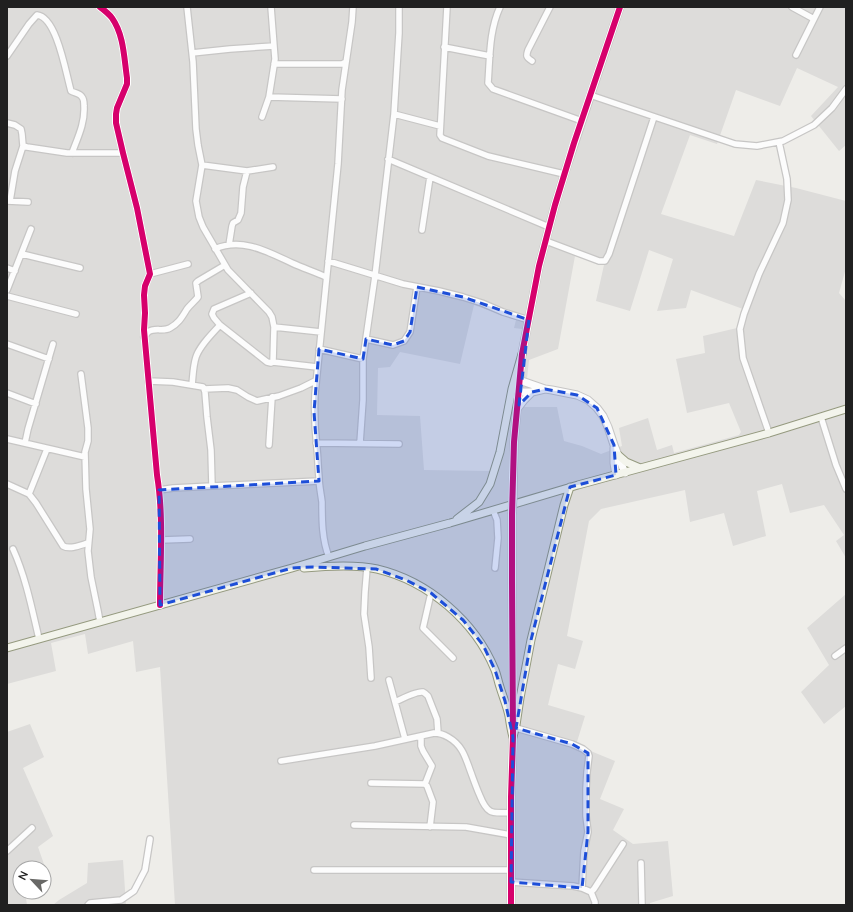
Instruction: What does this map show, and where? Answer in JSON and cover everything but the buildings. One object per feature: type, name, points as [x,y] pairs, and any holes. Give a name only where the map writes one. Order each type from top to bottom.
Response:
[{"type":"main road","points":[[450,523],[479,502],[490,484],[500,452],[512,388],[522,354]]},
{"type":"main road","points":[[7,648],[160,606],[570,487],[769,433],[846,409]]},
{"type":"main road","points":[[618,455],[626,462],[640,468]]},
{"type":"main road","points":[[513,737],[516,728],[531,640],[564,505],[570,487]]},
{"type":"main road","points":[[292,568],[345,566],[376,569],[391,573],[420,586],[431,593],[463,620],[482,645],[495,670],[509,716],[513,737]]},
{"type":"street","points":[[100,7],[111,16],[122,40],[127,84],[117,108],[116,123],[144,239],[145,252],[150,274],[145,286],[144,295],[144,337],[156,475],[159,490],[162,540],[160,606]]},
{"type":"street","points":[[186,7],[194,74],[196,129],[202,165],[196,201],[198,217],[225,265],[272,317],[274,327],[273,362]]},
{"type":"street","points":[[262,117],[269,96],[274,64],[271,7]]},
{"type":"street","points":[[329,557],[324,538],[322,500],[319,481],[314,412],[315,381],[338,164],[342,99],[353,7]]},
{"type":"street","points":[[360,443],[363,400],[363,359],[375,276],[394,114],[399,33],[399,7]]},
{"type":"street","points":[[447,7],[440,126],[440,135],[442,138],[488,156],[564,174]]},
{"type":"street","points":[[500,7],[491,32],[488,83],[493,89],[582,121]]},
{"type":"street","points":[[532,60],[527,58],[528,50],[550,7]]},
{"type":"street","points":[[510,905],[513,737],[512,497],[514,442],[522,354],[539,266],[554,205],[620,7]]},
{"type":"street","points":[[792,7],[814,19]]},
{"type":"street","points":[[796,55],[820,7]]},
{"type":"street","points":[[7,56],[37,15],[45,18],[57,37],[71,91],[81,95],[84,101],[82,126],[72,153]]},
{"type":"street","points":[[192,53],[274,46]]},
{"type":"street","points":[[444,47],[490,56]]},
{"type":"street","points":[[274,64],[342,64],[346,62]]},
{"type":"street","points":[[590,95],[735,144],[757,146],[783,141],[814,125],[832,108],[846,89]]},
{"type":"street","points":[[269,96],[342,99]]},
{"type":"street","points":[[394,114],[440,126]]},
{"type":"street","points":[[546,241],[599,261],[605,261],[610,254],[654,117]]},
{"type":"street","points":[[7,123],[15,125],[21,129],[22,134],[22,146],[9,201],[28,202]]},
{"type":"street","points":[[769,433],[743,358],[740,329],[744,314],[760,274],[783,223],[788,200],[787,179],[779,142]]},
{"type":"street","points":[[22,146],[39,150],[72,153],[123,153]]},
{"type":"street","points":[[388,160],[549,227]]},
{"type":"street","points":[[202,165],[247,171],[273,167]]},
{"type":"street","points":[[229,245],[233,223],[238,220],[241,214],[243,187],[247,171]]},
{"type":"street","points":[[422,230],[430,177]]},
{"type":"street","points":[[7,290],[31,229]]},
{"type":"street","points":[[215,249],[236,244],[256,247],[326,277]]},
{"type":"street","points":[[22,254],[80,268]]},
{"type":"street","points":[[328,260],[403,284],[470,299],[529,320]]},
{"type":"street","points":[[150,274],[188,264]]},
{"type":"street","points":[[144,337],[148,332],[154,330],[169,330],[176,324],[198,297],[196,283],[225,265]]},
{"type":"street","points":[[7,268],[15,271]]},
{"type":"street","points":[[366,339],[393,345],[404,341],[410,332],[412,325],[417,287]]},
{"type":"street","points":[[251,293],[214,309],[212,314],[214,318],[220,325],[267,362],[317,367]]},
{"type":"street","points":[[7,296],[76,314]]},
{"type":"street","points":[[192,385],[193,369],[196,357],[201,348],[220,325]]},
{"type":"street","points":[[274,327],[321,332]]},
{"type":"street","points":[[7,344],[49,359]]},
{"type":"street","points":[[25,443],[53,344]]},
{"type":"street","points":[[319,349],[363,359]]},
{"type":"street","points":[[81,374],[88,428],[88,441],[85,452],[86,489],[90,528],[88,557],[100,622]]},
{"type":"street","points":[[519,380],[545,390]]},
{"type":"street","points":[[148,381],[192,385],[203,387],[204,389],[228,388],[237,390],[248,398],[257,401],[301,388],[315,381]]},
{"type":"street","points":[[204,389],[206,417],[210,439],[212,486]]},
{"type":"street","points":[[519,392],[552,390],[577,395],[588,400],[603,416],[625,472]]},
{"type":"street","points":[[517,409],[532,392]]},
{"type":"street","points":[[7,393],[36,404]]},
{"type":"street","points":[[269,445],[272,397]]},
{"type":"street","points":[[821,417],[836,466],[846,489]]},
{"type":"street","points":[[7,439],[85,457]]},
{"type":"street","points":[[316,443],[399,444]]},
{"type":"street","points":[[614,445],[616,475]]},
{"type":"street","points":[[29,494],[47,449]]},
{"type":"street","points":[[159,490],[173,488],[319,481]]},
{"type":"street","points":[[7,484],[29,494],[36,502],[63,546],[66,548],[88,543]]},
{"type":"street","points":[[493,510],[497,520],[498,538],[495,568]]},
{"type":"street","points":[[162,540],[190,539]]},
{"type":"street","points":[[13,549],[19,562],[28,592],[39,639]]},
{"type":"street","points":[[367,568],[364,614],[369,647],[371,678]]},
{"type":"street","points":[[431,593],[424,628],[453,658]]},
{"type":"street","points":[[835,656],[846,648]]},
{"type":"street","points":[[389,680],[405,739]]},
{"type":"street","points":[[395,702],[418,693],[425,693],[428,696],[437,719],[438,733]]},
{"type":"street","points":[[516,728],[572,744],[588,753],[589,756],[586,772],[586,816],[588,832],[584,851],[582,888]]},
{"type":"street","points":[[281,760],[375,746],[438,733],[443,734],[454,740],[462,749],[487,809],[494,813],[511,812]]},
{"type":"street","points":[[421,736],[421,746],[432,766],[425,784]]},
{"type":"street","points":[[371,783],[425,784]]},
{"type":"street","points":[[425,784],[433,802],[430,827]]},
{"type":"street","points":[[354,825],[466,827],[511,835]]},
{"type":"street","points":[[7,851],[32,828]]},
{"type":"street","points":[[88,905],[90,903],[121,903],[134,892],[145,870],[150,839]]},
{"type":"street","points":[[591,892],[623,844]]},
{"type":"street","points":[[641,863],[642,905]]},
{"type":"street","points":[[314,870],[511,870]]},
{"type":"street","points":[[511,882],[573,886],[582,888],[591,892],[595,905]]},
{"type":"highlighted area","points":[[417,287],[463,297],[529,320],[519,405],[532,392],[545,389],[577,395],[597,408],[614,445],[616,475],[570,487],[531,640],[516,728],[572,744],[588,753],[588,832],[582,888],[511,882],[513,737],[505,701],[495,670],[483,645],[463,620],[431,593],[406,580],[376,569],[313,567],[292,568],[160,605],[159,490],[319,481],[314,412],[319,349],[363,359],[366,339],[393,345],[404,341],[410,332]]},
{"type":"shaded area","points":[[7,7],[846,7],[846,145],[839,151],[811,116],[838,87],[797,68],[780,106],[736,90],[717,144],[690,135],[661,214],[734,236],[756,180],[796,188],[846,201],[846,268],[839,293],[846,301],[846,558],[836,541],[844,535],[824,505],[790,513],[782,484],[757,491],[766,536],[733,546],[724,513],[690,522],[685,490],[601,509],[589,521],[567,636],[583,641],[575,669],[558,664],[548,705],[585,716],[576,745],[615,761],[600,799],[624,809],[613,830],[633,844],[668,841],[673,896],[650,903],[650,905],[175,905],[160,667],[136,672],[133,641],[88,654],[85,634],[51,643],[56,671],[7,684]],"holes":[[[649,250],[673,259],[657,311],[686,308],[691,290],[743,309],[737,328],[703,336],[705,353],[676,359],[687,413],[729,403],[741,432],[739,435],[674,453],[672,445],[657,450],[648,418],[619,428],[622,446],[601,454],[582,446],[564,441],[557,407],[524,407],[529,360],[558,349],[575,256],[604,265],[596,301],[630,311]],[[474,305],[516,320],[514,328],[522,329],[494,459],[490,471],[424,470],[420,416],[377,415],[378,368],[390,367],[400,352],[460,364]]]},
{"type":"shaded area","points":[[846,594],[846,706],[824,724],[801,692],[829,665],[807,628]]},
{"type":"shaded area","points":[[30,724],[44,757],[23,768],[53,836],[38,847],[43,860],[12,860],[12,900],[26,900],[27,905],[7,905],[7,732]]},
{"type":"shaded area","points":[[123,860],[126,905],[53,905],[87,883],[88,863]]},
{"type":"cycle path","points":[[100,7],[111,17],[116,25],[123,47],[127,84],[117,108],[116,123],[137,208],[150,274],[145,286],[144,295],[144,330],[160,507],[160,605]]},
{"type":"cycle path","points":[[511,905],[511,797],[513,737],[512,514],[514,442],[522,354],[539,266],[555,205],[574,143],[620,7]]}]
